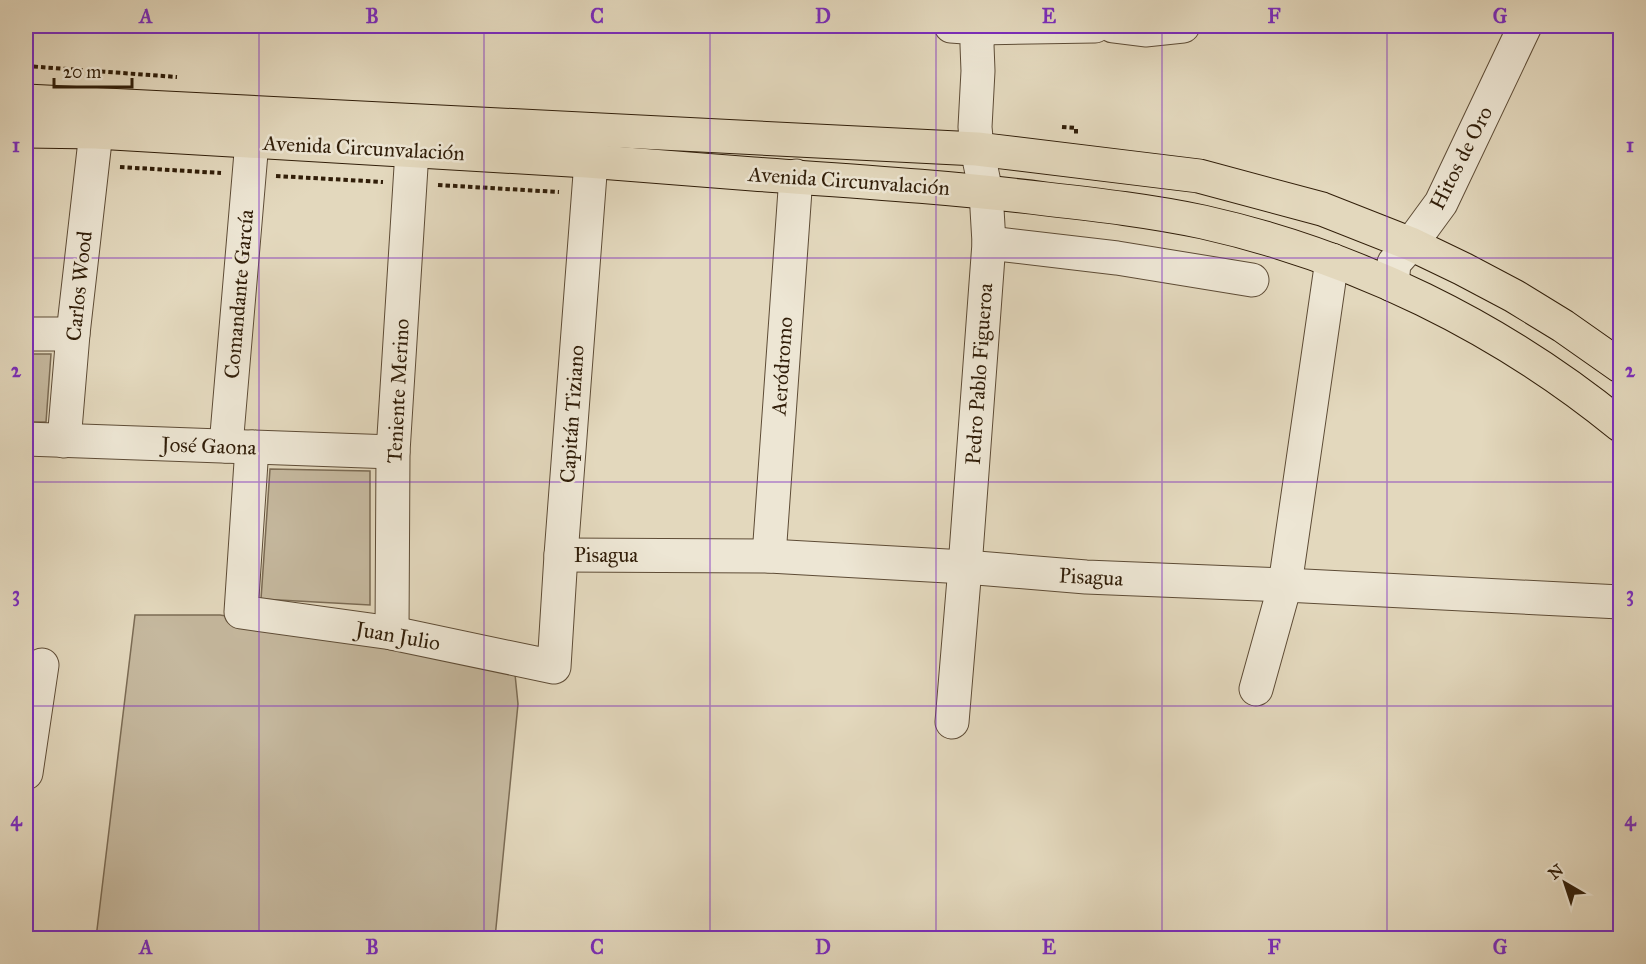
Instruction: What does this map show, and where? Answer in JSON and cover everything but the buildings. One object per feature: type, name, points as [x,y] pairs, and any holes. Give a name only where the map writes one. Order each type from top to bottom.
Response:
[{"type":"main road","name":"Avenida Circunvalación","points":[[26,101],[977,149],[1199,176],[1322,209],[1411,244],[1514,296],[1563,326],[1620,366]]},
{"type":"main road","name":"Avenida Circunvalación","points":[[26,131],[96,132],[591,161],[986,192],[1140,210],[1269,239],[1332,260],[1392,285],[1509,345],[1555,375],[1620,425]]},
{"type":"street","points":[[965,27],[1095,26]]},
{"type":"street","points":[[1113,26],[1145,30],[1183,26]]},
{"type":"street","name":"Hitos de Oro","points":[[1392,285],[1394,263],[1441,204],[1525,26]]},
{"type":"street","name":"Pedro Pablo Figueroa","points":[[951,722],[989,243],[986,192],[975,127],[977,45],[965,27]]},
{"type":"street","name":"Carlos Wood","points":[[64,441],[73,334],[96,132]]},
{"type":"street","name":"Comandante García","points":[[241,612],[239,447],[252,141]]},
{"type":"street","name":"Teniente Merino","points":[[392,633],[393,452],[412,151]]},
{"type":"street","name":"Capitán Tiziano","points":[[554,667],[591,161]]},
{"type":"street","name":"Aeródromo","points":[[769,556],[796,176]]},
{"type":"street","points":[[989,243],[1117,258],[1252,280]]},
{"type":"street","points":[[1256,688],[1285,585],[1332,260]]},
{"type":"street","points":[[26,334],[73,334]]},
{"type":"street","name":"José Gaona","points":[[26,439],[393,452]]},
{"type":"street","name":"Pisagua","points":[[561,555],[769,556],[965,567],[1086,577],[1620,602]]},
{"type":"street","name":"Juan Julio","points":[[241,612],[392,633],[554,667]]},
{"type":"street","points":[[26,773],[42,665]]},
{"type":"shaded area","points":[[26,354],[51,354],[46,422],[26,422]]},
{"type":"shaded area","points":[[270,469],[370,471],[370,605],[261,599]]},
{"type":"shaded area","points":[[135,615],[220,615],[380,641],[515,674],[518,704],[495,938],[96,938]]}]
